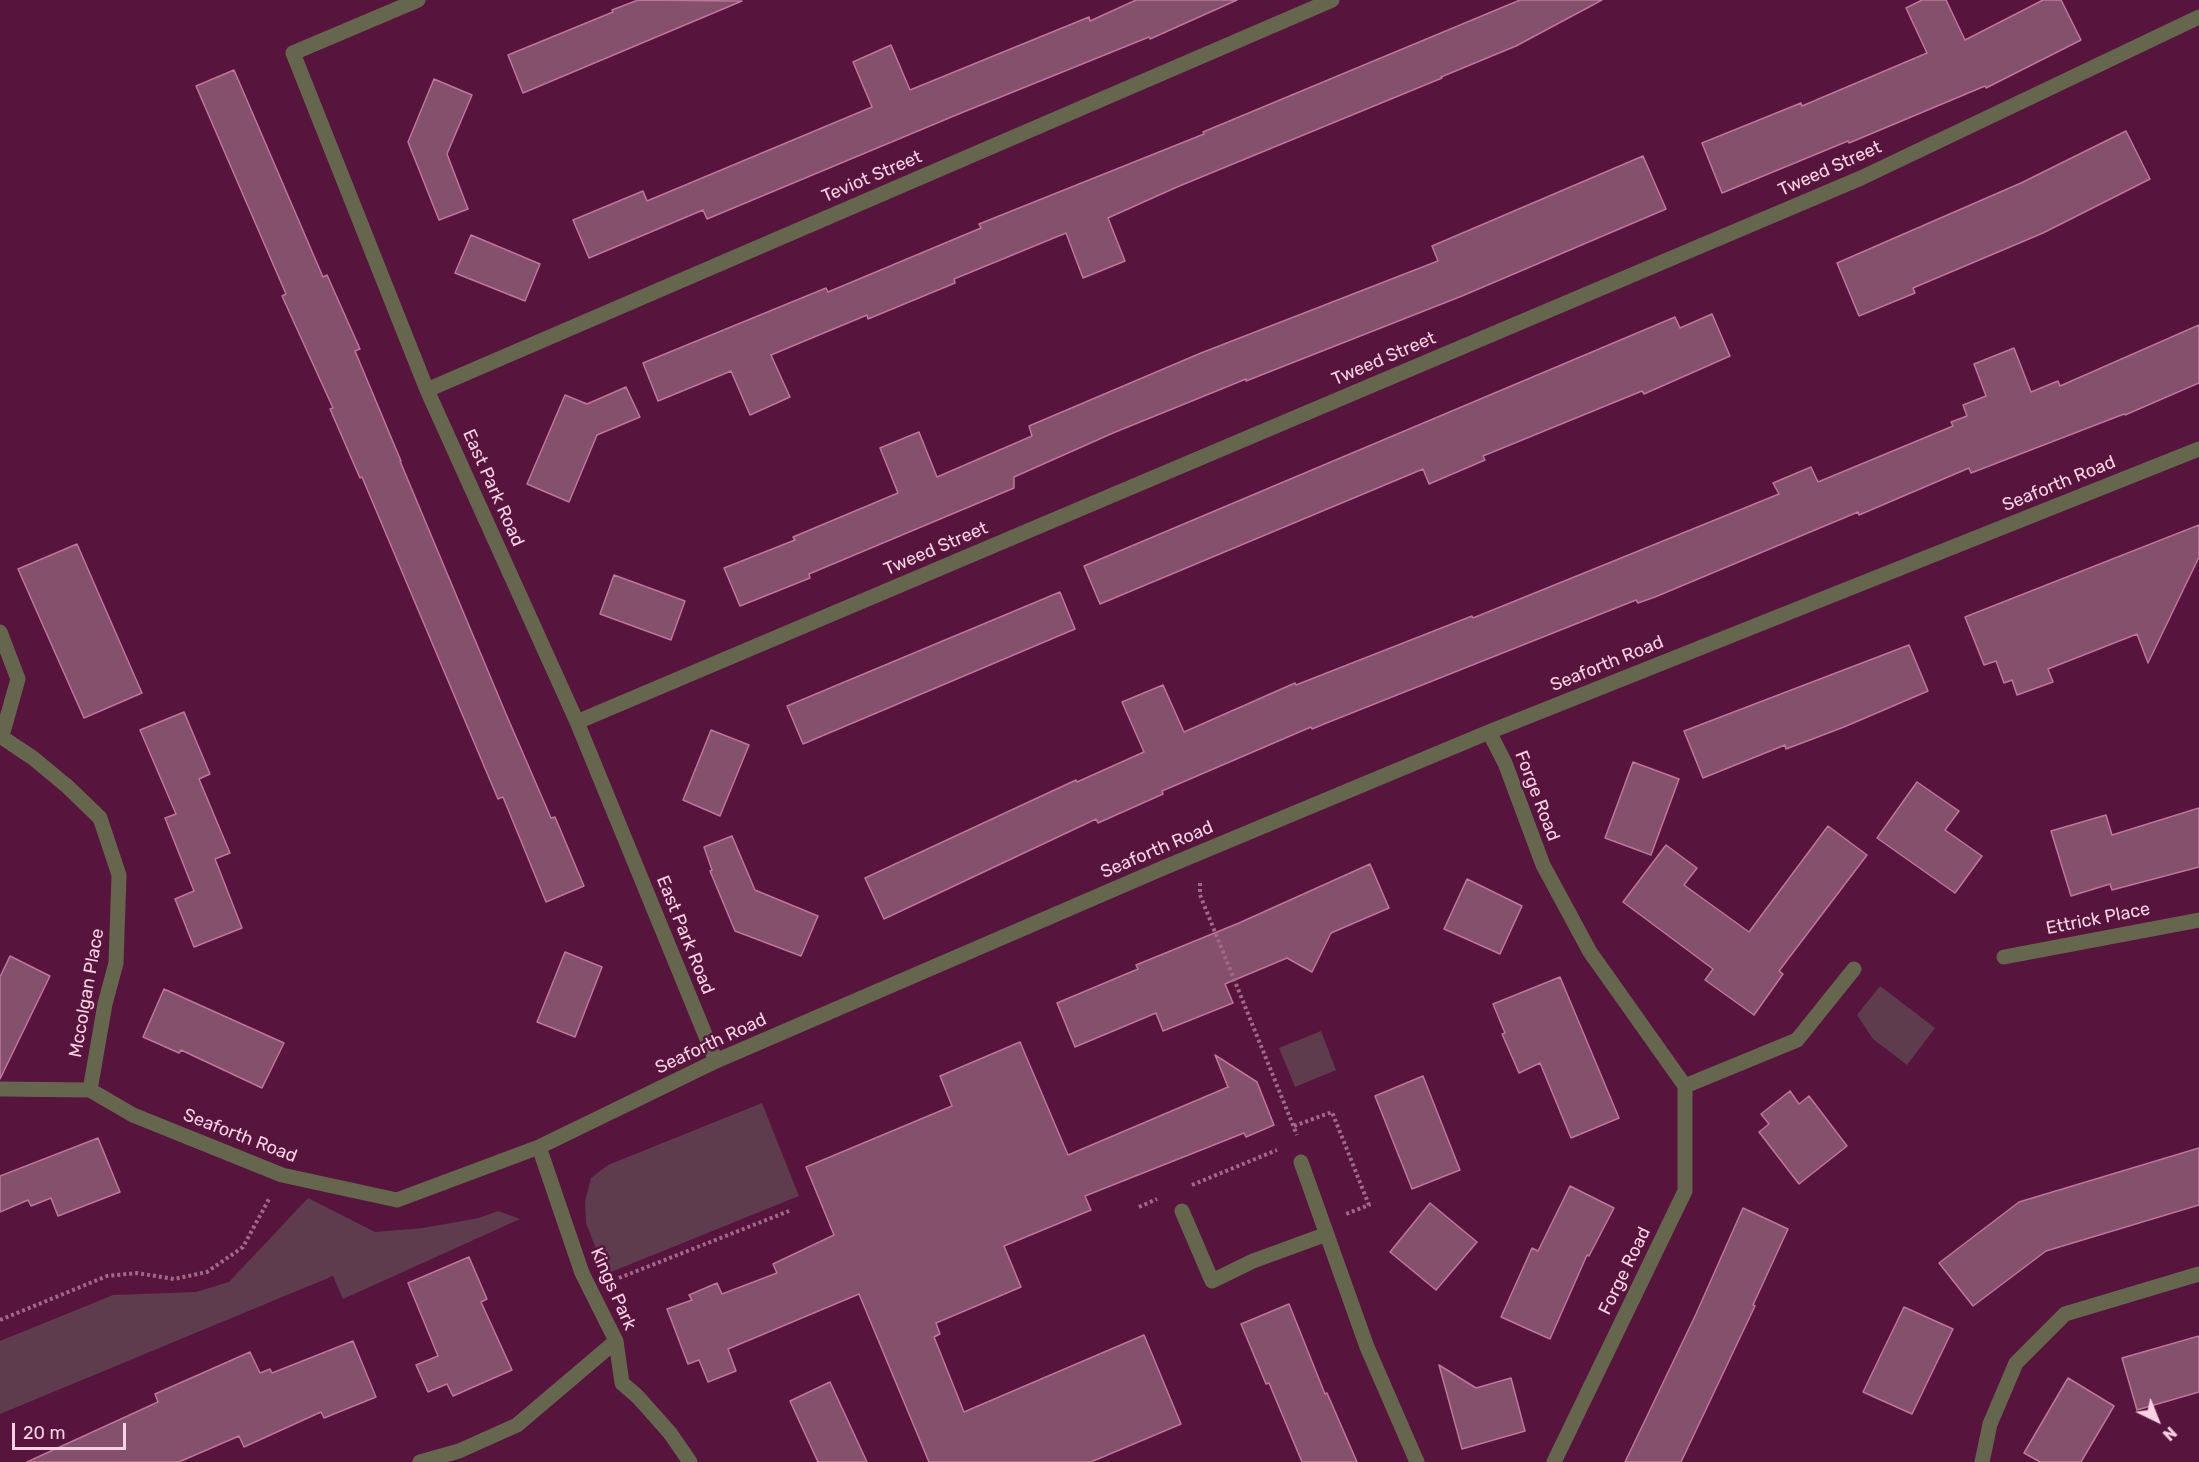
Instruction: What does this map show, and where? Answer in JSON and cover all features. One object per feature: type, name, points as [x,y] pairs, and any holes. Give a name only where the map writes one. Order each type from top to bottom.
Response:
[{"type":"street","name":"East Park Road","points":[[418,0],[293,53],[427,390],[577,722],[716,1061]]},
{"type":"street","name":"Teviot Street","points":[[427,390],[1332,0]]},
{"type":"street","name":"Tweed Street","points":[[577,722],[1861,178],[2199,17]]},
{"type":"street","name":"Seaforth Road","points":[[90,1090],[134,1115],[282,1175],[397,1200],[539,1147],[716,1061],[1202,852],[1489,732],[2199,450]]},
{"type":"street","points":[[0,632],[18,679],[1,736]]},
{"type":"street","name":"Forge Road","points":[[1489,732],[1505,763],[1543,865],[1590,952],[1684,1086],[1685,1191],[1554,1462]]},
{"type":"street","name":"Mccolgan Place","points":[[1,736],[33,758],[68,787],[99,818],[119,875],[116,963],[105,1004],[90,1090]]},
{"type":"street","name":"Ettrick Place","points":[[2004,957],[2199,920]]},
{"type":"street","points":[[1684,1086],[1797,1040],[1854,969]]},
{"type":"street","points":[[0,1089],[90,1090]]},
{"type":"street","name":"Kings Park","points":[[539,1147],[582,1273],[616,1341],[622,1383],[638,1397],[670,1433],[690,1462]]},
{"type":"street","points":[[1301,1162],[1367,1347],[1417,1462]]},
{"type":"street","points":[[1182,1211],[1212,1281],[1325,1229]]},
{"type":"street","points":[[1982,1462],[1990,1424],[2016,1363],[2065,1314],[2199,1274]]},
{"type":"street","points":[[420,1462],[459,1451],[517,1425],[616,1341]]},
{"type":"path","points":[[1202,852],[1200,895],[1300,1141],[1301,1162]]},
{"type":"path","points":[[1294,1126],[1332,1112],[1369,1205],[1325,1229]]},
{"type":"path","points":[[1187,1187],[1300,1141]]},
{"type":"path","points":[[0,1320],[107,1276],[137,1273],[174,1279],[207,1272],[243,1247],[282,1175]]},
{"type":"path","points":[[1139,1207],[1158,1199]]},
{"type":"path","points":[[619,1278],[789,1211]]},
{"type":"shaded area","points":[[1880,986],[1935,1028],[1907,1065],[1873,1039],[1857,1015]]},
{"type":"shaded area","points":[[1321,1031],[1336,1070],[1295,1087],[1279,1048]]},
{"type":"shaded area","points":[[762,1103],[799,1196],[606,1274],[586,1223],[585,1201],[591,1178],[608,1165]]},
{"type":"shaded area","points":[[308,1198],[375,1232],[423,1228],[479,1218],[498,1211],[520,1219],[343,1299],[333,1276],[0,1414],[0,1341],[113,1295],[196,1292],[229,1282]]},
{"type":"building","points":[[638,0],[742,1],[523,93],[508,55]]},
{"type":"building","points":[[1136,0],[1237,0],[1150,39],[1149,37],[961,113],[707,219],[703,210],[589,258],[573,220],[643,191],[647,201],[872,107],[853,62],[891,45],[910,90],[1089,17],[1090,21]]},
{"type":"building","points":[[1520,0],[1602,0],[1516,46],[1108,218],[1125,261],[1083,278],[1066,233],[954,279],[955,283],[868,319],[867,315],[771,355],[790,397],[750,415],[731,371],[658,401],[643,363],[826,288],[828,292],[981,228],[979,224],[1204,134],[1203,132]]},
{"type":"building","points":[[1922,0],[1946,0],[1965,40],[2043,0],[2061,0],[2081,40],[1986,88],[1985,86],[1722,193],[1702,143],[1801,103],[1802,106],[1927,53],[1906,8]]},
{"type":"building","points":[[234,70],[323,277],[327,275],[360,349],[355,351],[400,461],[551,818],[555,817],[584,886],[546,902],[503,797],[498,799],[362,477],[360,478],[330,409],[333,408],[282,296],[286,294],[196,86]]},
{"type":"building","points":[[434,79],[472,95],[447,154],[468,209],[439,220],[408,142]]},
{"type":"building","points":[[2126,131],[2150,179],[2043,233],[1913,288],[1915,293],[1859,316],[1837,263],[2021,183]]},
{"type":"building","points":[[1643,156],[1666,209],[1462,296],[1113,433],[1014,477],[1014,488],[809,574],[810,578],[740,606],[724,568],[795,540],[793,537],[898,493],[880,448],[919,432],[937,477],[1032,436],[1029,426],[1201,353],[1438,261],[1432,246]]},
{"type":"building","points":[[471,235],[540,264],[525,301],[455,273]]},
{"type":"building","points":[[1712,314],[1730,356],[1644,394],[1642,391],[1483,456],[1485,460],[1429,484],[1423,469],[1100,604],[1084,566],[1675,317],[1680,328]]},
{"type":"building","points":[[2199,325],[2199,383],[2125,415],[1971,473],[1969,468],[1655,597],[1638,603],[1636,600],[1312,729],[1311,727],[1162,791],[1163,794],[1098,823],[1096,819],[884,919],[865,878],[1076,780],[1077,782],[1144,752],[1122,702],[1163,685],[1184,732],[1295,683],[1296,685],[1472,616],[1473,618],[1779,494],[1773,483],[1811,467],[1818,482],[1953,426],[1951,422],[1967,416],[1963,405],[1986,396],[1974,364],[2014,348],[2031,392],[2058,381],[2060,386]]},
{"type":"building","points":[[626,387],[640,417],[597,435],[569,502],[527,484],[565,395],[587,404]]},
{"type":"building","points":[[2199,525],[2199,557],[2148,663],[2137,634],[2048,669],[2053,682],[2017,695],[2012,680],[2004,683],[1996,661],[1984,665],[1965,617]]},
{"type":"building","points":[[77,544],[142,693],[84,718],[18,569]]},
{"type":"building","points":[[614,575],[685,601],[671,640],[600,614]]},
{"type":"building","points":[[1060,592],[1075,629],[803,744],[787,706]]},
{"type":"building","points":[[1909,645],[1928,691],[1844,727],[1786,749],[1785,745],[1703,778],[1684,731]]},
{"type":"building","points":[[184,712],[210,774],[199,779],[230,853],[215,859],[242,928],[194,947],[175,899],[194,891],[165,818],[176,814],[140,730]]},
{"type":"building","points":[[711,730],[749,745],[720,816],[683,800]]},
{"type":"building","points":[[1633,762],[1679,779],[1651,855],[1605,838]]},
{"type":"building","points":[[1917,782],[1959,811],[1945,830],[1982,856],[1955,893],[1877,838]]},
{"type":"building","points":[[2199,808],[2199,867],[2112,890],[2110,884],[2071,896],[2051,831],[2106,815],[2112,835]]},
{"type":"building","points":[[1828,826],[1867,855],[1779,971],[1783,974],[1754,1015],[1705,980],[1713,969],[1623,902],[1666,845],[1697,868],[1684,885],[1749,932]]},
{"type":"building","points":[[732,836],[755,890],[818,916],[801,956],[735,931],[710,871],[712,870],[704,847]]},
{"type":"building","points":[[1370,864],[1389,908],[1331,933],[1312,972],[1287,958],[1225,984],[1233,1003],[1163,1031],[1156,1013],[1075,1047],[1057,1003],[1138,969],[1136,965],[1239,923]]},
{"type":"building","points":[[1467,879],[1522,906],[1500,954],[1444,929]]},
{"type":"building","points":[[565,952],[602,967],[575,1037],[537,1022]]},
{"type":"building","points":[[10,956],[50,976],[0,1079],[0,977]]},
{"type":"building","points":[[1560,977],[1619,1118],[1571,1138],[1540,1063],[1519,1073],[1502,1034],[1505,1033],[1493,1004]]},
{"type":"building","points":[[164,989],[284,1043],[262,1088],[181,1050],[179,1053],[143,1037]]},
{"type":"building","points":[[1020,1042],[1068,1155],[1228,1087],[1215,1055],[1257,1082],[1274,1125],[1246,1137],[1244,1133],[1085,1196],[1091,1210],[1004,1246],[1021,1287],[936,1323],[940,1334],[934,1337],[964,1412],[1144,1335],[1181,1424],[1091,1462],[929,1462],[859,1294],[728,1349],[736,1371],[708,1382],[699,1360],[688,1364],[667,1309],[692,1300],[689,1295],[717,1283],[722,1294],[777,1273],[773,1264],[834,1235],[806,1167],[952,1106],[940,1076]]},
{"type":"building","points":[[1423,1076],[1460,1170],[1412,1189],[1375,1096]]},
{"type":"building","points":[[1790,1091],[1799,1104],[1809,1096],[1847,1146],[1799,1184],[1759,1132],[1769,1124],[1761,1114]]},
{"type":"building","points":[[98,1138],[120,1192],[58,1216],[51,1198],[31,1206],[28,1200],[0,1212],[0,1176]]},
{"type":"building","points":[[2199,1148],[2199,1205],[2046,1251],[1973,1306],[1939,1263],[2019,1202]]},
{"type":"building","points":[[1570,1186],[1614,1208],[1589,1256],[1587,1255],[1550,1339],[1501,1317],[1532,1248],[1538,1251]]},
{"type":"building","points":[[1430,1203],[1477,1242],[1436,1290],[1390,1252]]},
{"type":"building","points":[[1743,1208],[1788,1229],[1753,1305],[1755,1306],[1681,1462],[1625,1462],[1696,1314]]},
{"type":"building","points":[[469,1257],[487,1299],[481,1302],[512,1370],[453,1396],[447,1384],[428,1392],[416,1365],[438,1356],[408,1283]]},
{"type":"building","points":[[1289,1304],[1325,1394],[1327,1393],[1357,1462],[1302,1462],[1269,1383],[1266,1384],[1241,1324]]},
{"type":"building","points":[[1904,1307],[1953,1329],[1912,1414],[1863,1392]]},
{"type":"building","points":[[2199,1336],[2199,1392],[2137,1410],[2122,1358]]},
{"type":"building","points":[[353,1341],[376,1397],[324,1418],[321,1412],[244,1447],[239,1436],[179,1462],[27,1462],[158,1402],[155,1394],[250,1352],[260,1373],[270,1369],[272,1373]]},
{"type":"building","points":[[1439,1365],[1476,1388],[1511,1378],[1525,1431],[1462,1449]]},
{"type":"building","points":[[2068,1378],[2114,1406],[2081,1462],[2040,1462],[2024,1453]]},
{"type":"building","points":[[830,1382],[867,1462],[818,1462],[790,1401]]}]
